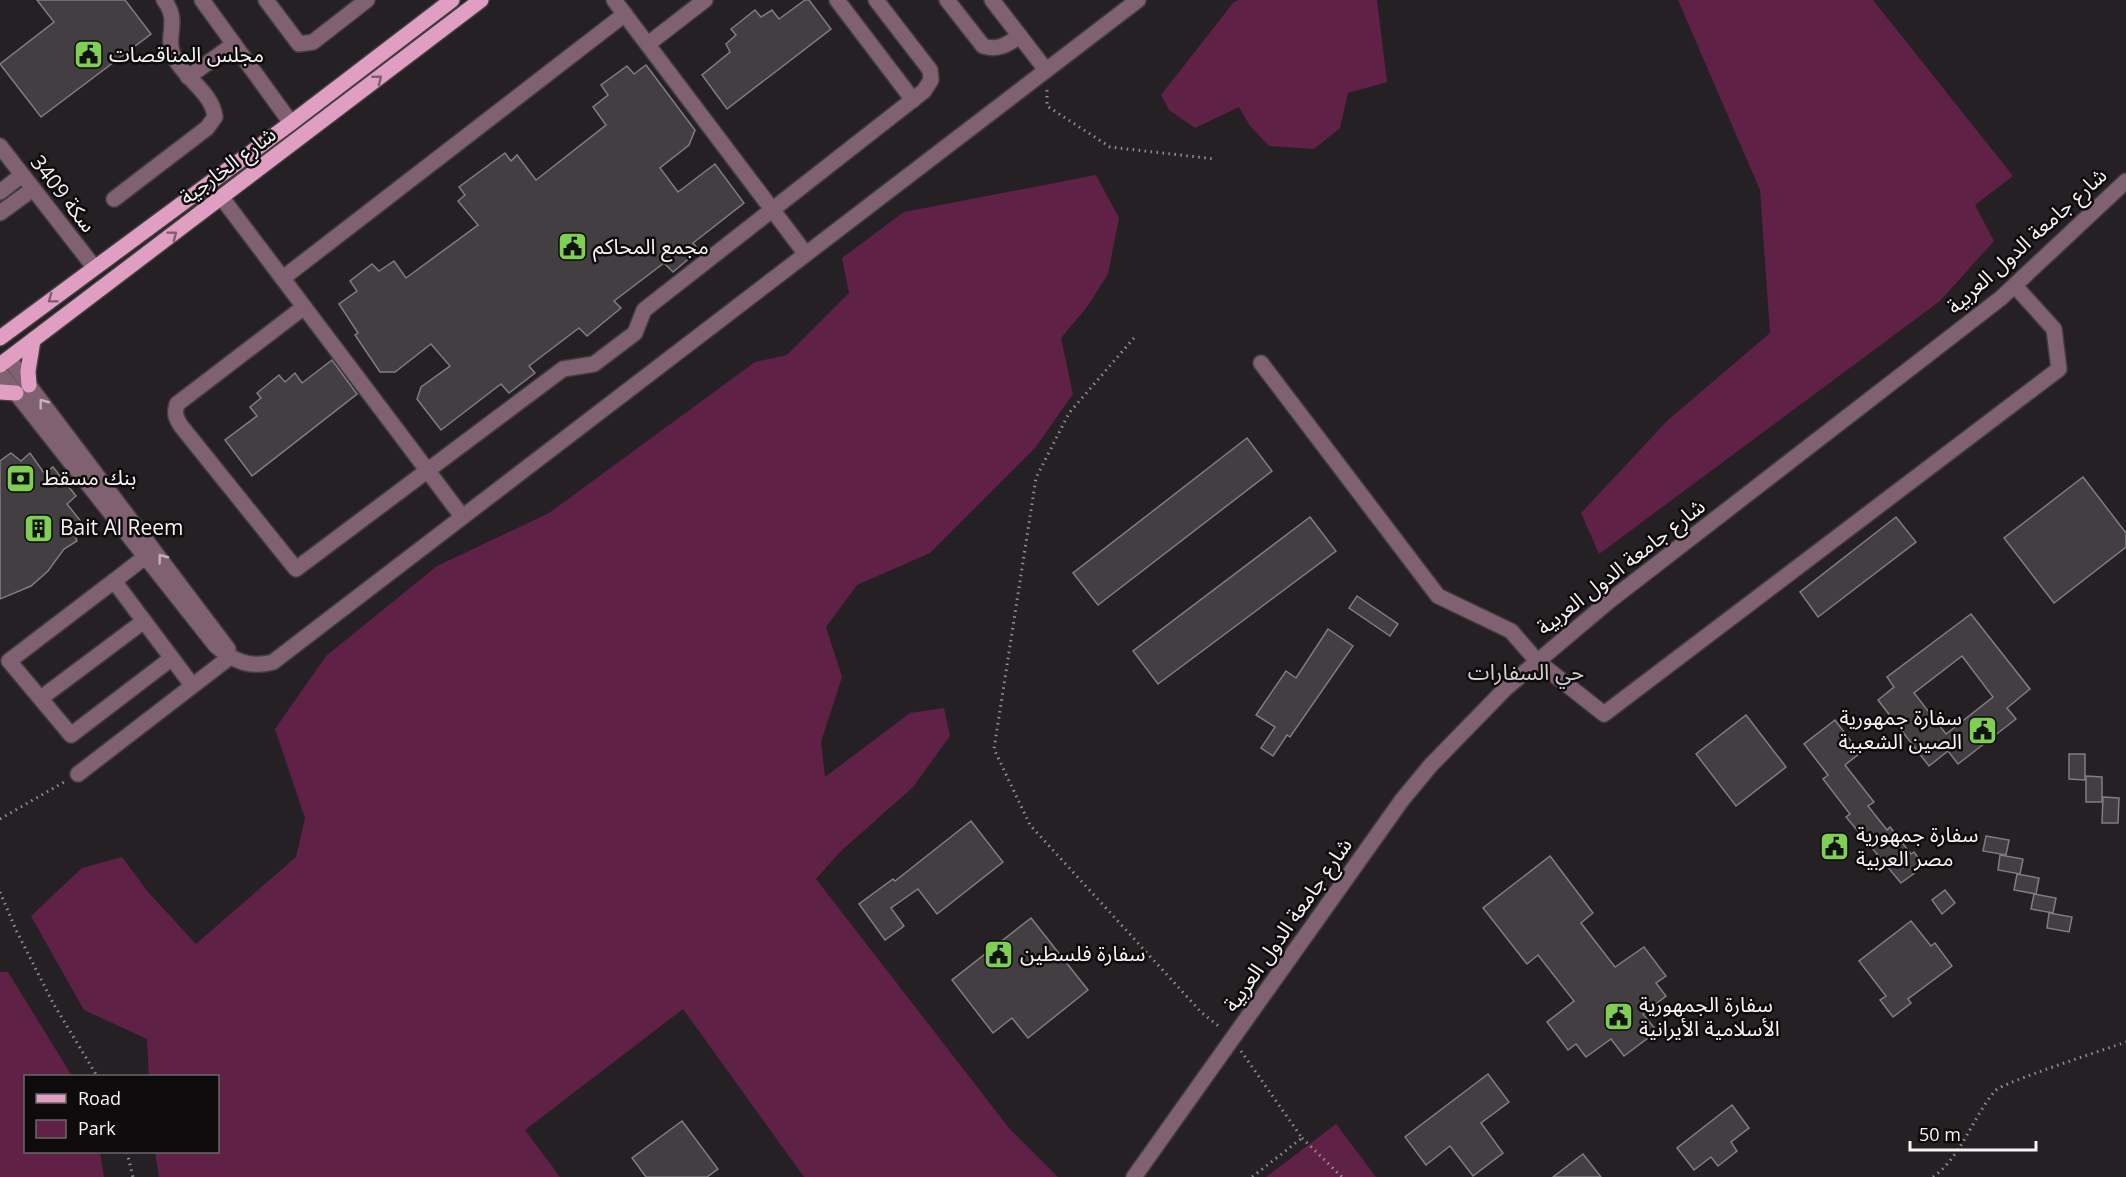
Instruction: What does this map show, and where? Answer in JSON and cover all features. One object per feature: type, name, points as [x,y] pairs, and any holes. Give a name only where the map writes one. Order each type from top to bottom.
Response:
[{"type":"main road","name":"شارع الخارجية","points":[[0,338],[291,123],[452,0]]},
{"type":"main road","points":[[442,30],[451,16],[468,0]]},
{"type":"main road","name":"شارع الخارجية","points":[[3,357],[33,340],[481,0]]},
{"type":"main road","points":[[246,179],[285,137],[291,123],[301,124],[335,102],[358,95]]},
{"type":"main road","points":[[65,316],[88,285],[94,267],[112,269],[149,252]]},
{"type":"main road","points":[[0,392],[22,389],[33,340]]},
{"type":"street","points":[[114,199],[207,128],[215,117],[213,104],[174,58],[170,45],[173,27],[172,10],[164,0]]},
{"type":"street","points":[[202,0],[291,123]]},
{"type":"street","points":[[266,0],[299,44],[304,45],[313,42],[367,0]]},
{"type":"street","points":[[614,0],[805,253]]},
{"type":"street","points":[[648,44],[705,0]]},
{"type":"street","points":[[837,0],[913,100]]},
{"type":"street","points":[[304,308],[177,404],[175,410],[176,418],[182,426],[296,569],[426,469],[563,369],[594,364],[635,333],[644,310],[771,208],[924,91],[931,80],[930,70],[876,0]]},
{"type":"street","points":[[947,0],[983,46],[991,48],[1005,46],[1020,36]]},
{"type":"street","points":[[992,0],[1046,70]]},
{"type":"street","points":[[3,357],[22,389],[145,557],[210,639],[230,657],[255,667],[273,662],[1138,0]]},
{"type":"street","points":[[282,279],[625,14]]},
{"type":"street","points":[[188,77],[234,44]]},
{"type":"street","name":"سكة 3409","points":[[0,146],[94,267]]},
{"type":"street","points":[[0,192],[22,175]]},
{"type":"street","name":"شارع جامعة الدول العربية","points":[[1134,1177],[1402,800],[1470,723],[1537,661],[1608,602],[2015,286],[2126,180]]},
{"type":"street","points":[[0,213],[33,189]]},
{"type":"street","points":[[222,198],[462,516]]},
{"type":"street","points":[[1261,363],[1438,596],[1511,631],[1537,661],[1604,714],[2059,369],[2054,329],[2015,286]]},
{"type":"street","points":[[0,373],[22,389],[219,633],[230,657]]},
{"type":"street","points":[[145,557],[9,661],[72,735],[172,658]]},
{"type":"street","points":[[114,581],[192,685]]},
{"type":"street","points":[[41,698],[144,621]]},
{"type":"street","points":[[78,774],[230,657]]},
{"type":"path","points":[[1046,70],[1047,106],[1110,147],[1215,159]]},
{"type":"path","points":[[1134,338],[1069,413],[1035,478],[993,749],[1030,825],[1201,1012],[1233,1038],[1302,1138],[1342,1177]]},
{"type":"path","points":[[0,819],[78,774]]},
{"type":"path","points":[[0,892],[16,930],[53,1003],[96,1075]]},
{"type":"path","points":[[1933,1177],[1948,1166],[1979,1113],[1998,1088],[2126,1042]]},
{"type":"path","points":[[1252,1177],[1302,1138]]},
{"type":"path","points":[[127,1153],[133,1177]]},
{"type":"green space","points":[[1238,0],[1377,0],[1387,82],[1348,93],[1340,128],[1314,149],[1269,146],[1250,126],[1239,107],[1195,128],[1169,110],[1161,95],[1233,3]]},
{"type":"green space","points":[[1678,0],[1873,0],[2013,176],[1975,205],[1994,241],[1940,301],[1599,554],[1581,513],[1668,420],[1770,333],[1760,190]]},
{"type":"green space","points":[[1096,175],[1119,218],[1108,274],[1087,307],[1061,338],[1073,394],[1035,448],[930,553],[857,585],[826,627],[842,677],[821,742],[825,777],[910,713],[944,708],[950,736],[913,787],[841,851],[816,879],[1009,1128],[1058,1177],[804,1177],[683,1009],[525,1130],[560,1177],[159,1177],[155,1153],[219,1153],[219,1075],[149,1075],[147,1039],[84,1010],[31,916],[82,868],[122,857],[148,892],[196,944],[296,857],[305,818],[275,729],[326,656],[437,566],[549,513],[755,362],[787,355],[849,293],[842,258],[904,212]]},
{"type":"green space","points":[[0,972],[8,972],[71,1075],[24,1075],[24,1153],[100,1153],[104,1177],[0,1177]]},
{"type":"green space","points":[[1336,1124],[1376,1177],[1266,1177]]},
{"type":"building","points":[[37,0],[125,0],[151,34],[41,117],[0,64],[54,22]]},
{"type":"building","points":[[805,0],[809,0],[831,29],[727,109],[702,75],[730,52],[726,44],[736,35],[731,29],[755,10],[761,17],[772,10],[779,19]]},
{"type":"building","name":"مجمع المحاكم","points":[[646,65],[695,130],[689,145],[660,168],[678,192],[715,164],[744,203],[693,243],[699,250],[673,272],[664,263],[614,301],[621,308],[587,336],[579,328],[529,366],[535,373],[509,393],[501,384],[441,430],[417,399],[421,387],[450,366],[431,344],[395,372],[380,372],[355,335],[358,333],[339,304],[357,291],[350,281],[372,264],[379,271],[394,261],[406,278],[478,225],[458,201],[465,195],[459,187],[505,153],[511,161],[517,155],[536,180],[606,125],[593,107],[608,95],[601,85],[627,66],[634,74]]},
{"type":"building","points":[[332,360],[357,394],[252,476],[225,440],[257,416],[250,407],[261,398],[257,393],[279,375],[285,382],[295,373],[302,383]]},
{"type":"building","points":[[1247,438],[1272,471],[1098,605],[1073,573]]},
{"type":"building","name":"Bait Al Reem","points":[[11,453],[21,461],[30,453],[44,473],[53,467],[76,496],[67,504],[83,524],[73,531],[77,541],[64,549],[48,571],[31,586],[0,599],[0,461]]},
{"type":"building","points":[[2083,477],[2126,533],[2126,547],[2054,603],[2004,538]]},
{"type":"building","points":[[1310,517],[1336,551],[1158,684],[1133,651]]},
{"type":"building","points":[[1896,517],[1916,542],[1818,617],[1800,592]]},
{"type":"building","points":[[1357,596],[1398,624],[1390,636],[1349,608]]},
{"type":"building","points":[[1971,614],[2030,689],[2007,708],[2016,719],[1958,764],[1948,751],[1929,766],[1878,700],[1894,687],[1887,677]],"holes":[[[1962,656],[1993,697],[1946,734],[1914,693]]]},
{"type":"building","points":[[1328,629],[1353,646],[1290,737],[1287,735],[1273,756],[1261,748],[1275,727],[1256,715],[1286,671],[1296,678]]},
{"type":"building","points":[[1746,715],[1786,767],[1736,806],[1696,754]]},
{"type":"building","points":[[1835,720],[1860,753],[1845,765],[1874,802],[1868,806],[1887,830],[1890,827],[1911,854],[1914,852],[1924,866],[1901,883],[1846,817],[1850,814],[1823,779],[1828,775],[1804,744]]},
{"type":"building","points":[[2069,754],[2085,754],[2085,780],[2069,779]]},
{"type":"building","points":[[2086,776],[2102,777],[2102,802],[2086,802]]},
{"type":"building","points":[[2103,797],[2119,798],[2118,823],[2102,823]]},
{"type":"building","points":[[971,821],[1003,862],[937,914],[918,889],[891,908],[904,926],[885,940],[859,904],[893,879],[895,881]]},
{"type":"building","points":[[1986,836],[2009,840],[2006,855],[1983,851]]},
{"type":"building","points":[[2000,855],[2023,859],[2020,874],[1998,870]]},
{"type":"building","points":[[1550,856],[1593,913],[1581,923],[1615,967],[1644,947],[1666,976],[1656,983],[1666,996],[1643,1014],[1657,1031],[1624,1056],[1611,1039],[1586,1057],[1576,1044],[1568,1050],[1547,1022],[1574,1001],[1538,955],[1527,964],[1483,908]]},
{"type":"building","points":[[2017,874],[2039,878],[2036,894],[2014,890]]},
{"type":"building","points":[[1945,890],[1955,903],[1942,914],[1932,900]]},
{"type":"building","points":[[2034,894],[2056,898],[2053,913],[2031,909]]},
{"type":"building","points":[[2049,913],[2072,917],[2069,932],[2047,928]]},
{"type":"building","points":[[1031,918],[1088,990],[1028,1038],[1012,1018],[993,1033],[952,980]]},
{"type":"building","points":[[1911,921],[1931,946],[1935,943],[1952,966],[1908,999],[1911,1003],[1893,1017],[1880,1000],[1886,996],[1859,961]]},
{"type":"building","points":[[1488,1074],[1509,1102],[1481,1123],[1503,1153],[1473,1176],[1450,1146],[1426,1165],[1405,1137]]},
{"type":"building","points":[[1732,1105],[1749,1128],[1731,1142],[1737,1151],[1718,1166],[1711,1157],[1694,1170],[1677,1148]]},
{"type":"building","points":[[682,1121],[718,1169],[707,1177],[646,1177],[632,1158]]},
{"type":"building","points":[[1583,1154],[1601,1177],[1553,1177]]},
{"type":"place","name":"مجلس المناقصات","points":[[88,55]]},
{"type":"place","name":"مجمع المحاكم","points":[[572,247]]},
{"type":"place","name":"بنك مسقط","points":[[21,478]]},
{"type":"place","name":"Bait Al Reem","points":[[39,528]]},
{"type":"place","name":"سفارة جمهورية الصين الشعبية","points":[[1983,730]]},
{"type":"place","name":"سفارة جمهورية مصر العربية","points":[[1835,847]]},
{"type":"place","name":"سفارة فلسطين","points":[[999,954]]},
{"type":"place","name":"سفارة الجمهورية الأسلامية الأيرانية","points":[[1618,1017]]},
{"type":"district","name":"حي السفارات","points":[[1526,672]]}]
